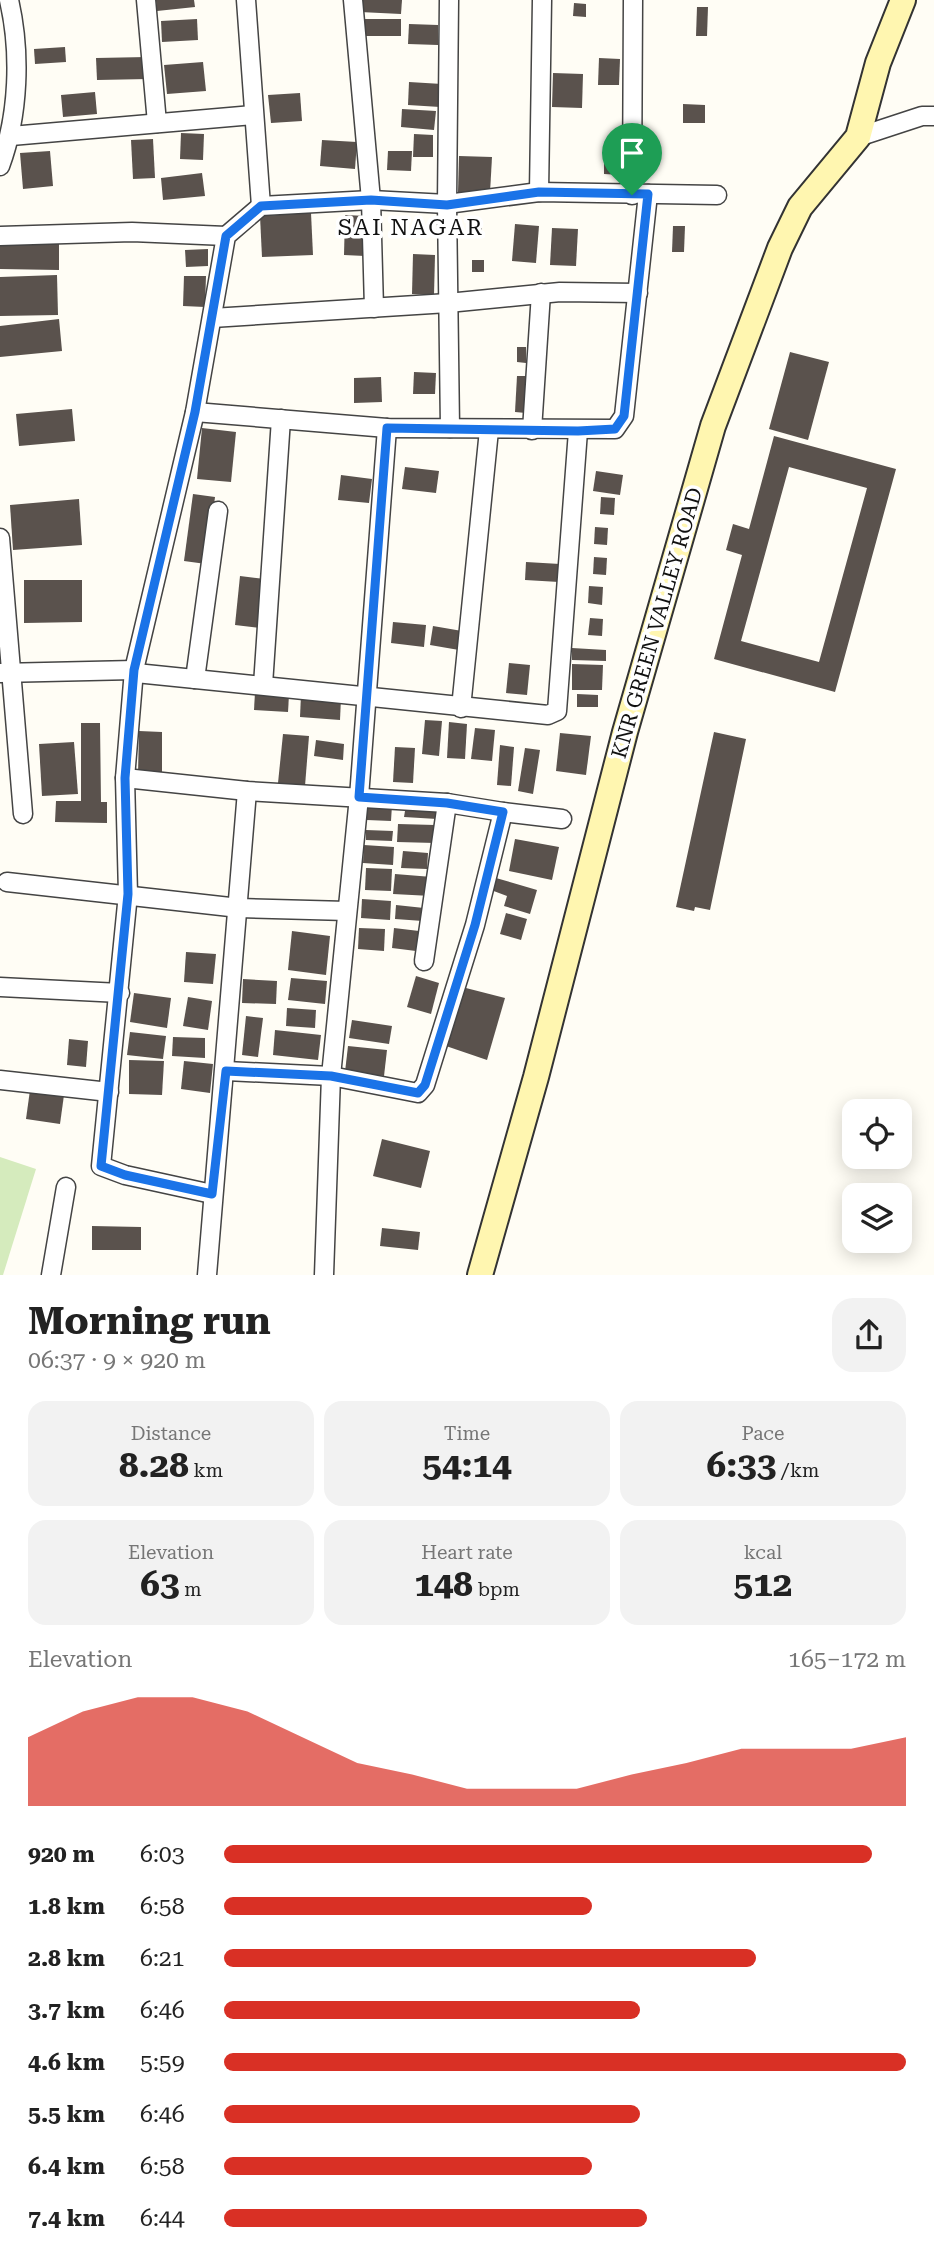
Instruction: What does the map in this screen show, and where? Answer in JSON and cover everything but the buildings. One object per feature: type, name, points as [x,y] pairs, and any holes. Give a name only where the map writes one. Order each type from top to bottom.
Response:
[{"type":"street","points":[[0,166],[11,136],[17,34],[9,0]]},
{"type":"street","points":[[146,0],[157,123]]},
{"type":"street","points":[[246,0],[261,206]]},
{"type":"street","points":[[353,0],[371,200],[374,308]]},
{"type":"street","points":[[449,0],[447,303],[450,428]]},
{"type":"street","points":[[539,192],[542,0]]},
{"type":"street","points":[[195,412],[387,428],[578,431],[615,429],[624,416],[638,293],[640,194],[633,0]]},
{"type":"street","name":"KNR GREEN VALLEY ROAD","points":[[480,1275],[536,1077],[625,732],[713,426],[780,248],[800,207],[858,137],[878,63],[903,0]]},
{"type":"street","points":[[11,136],[253,115]]},
{"type":"street","points":[[858,137],[922,116],[934,116]]},
{"type":"street","points":[[212,1194],[125,1175],[101,1166],[128,894],[125,778],[135,671],[195,412],[226,236],[261,206],[371,200],[447,205],[539,192],[717,195]]},
{"type":"street","points":[[0,236],[132,232],[226,236]]},
{"type":"street","points":[[212,318],[447,303],[541,293],[638,293]]},
{"type":"street","points":[[532,430],[541,293]]},
{"type":"street","points":[[263,685],[281,419]]},
{"type":"street","points":[[324,1275],[331,1076],[359,797],[387,428]]},
{"type":"street","points":[[461,708],[489,430]]},
{"type":"street","points":[[6,672],[135,671],[461,708],[548,715],[557,710],[578,431]]},
{"type":"street","points":[[195,678],[218,511]]},
{"type":"street","points":[[0,538],[6,672],[23,814]]},
{"type":"street","points":[[125,778],[247,791],[447,803],[562,819]]},
{"type":"street","points":[[207,1275],[212,1194],[226,1071],[247,791]]},
{"type":"street","points":[[424,961],[447,803]]},
{"type":"street","points":[[226,1071],[331,1076],[418,1093],[425,1085],[475,925],[503,812]]},
{"type":"street","points":[[7,882],[239,908],[347,911]]},
{"type":"street","points":[[0,987],[120,993]]},
{"type":"street","points":[[0,1080],[109,1092]]},
{"type":"street","points":[[51,1275],[66,1187]]},
{"type":"green space","points":[[0,1157],[36,1169],[3,1275],[0,1275]]},
{"type":"district","name":"SAI NAGAR","points":[[411,227]]},
{"type":"route","points":[[539,192],[632,195],[648,194],[624,416],[615,429],[578,431],[387,428],[359,797],[447,803],[503,812],[475,925],[425,1085],[418,1093],[331,1076],[226,1071],[212,1194],[125,1175],[101,1166],[128,894],[125,778],[136,673],[134,670],[195,412],[226,236],[261,206],[371,200],[447,205],[539,192]]}]
